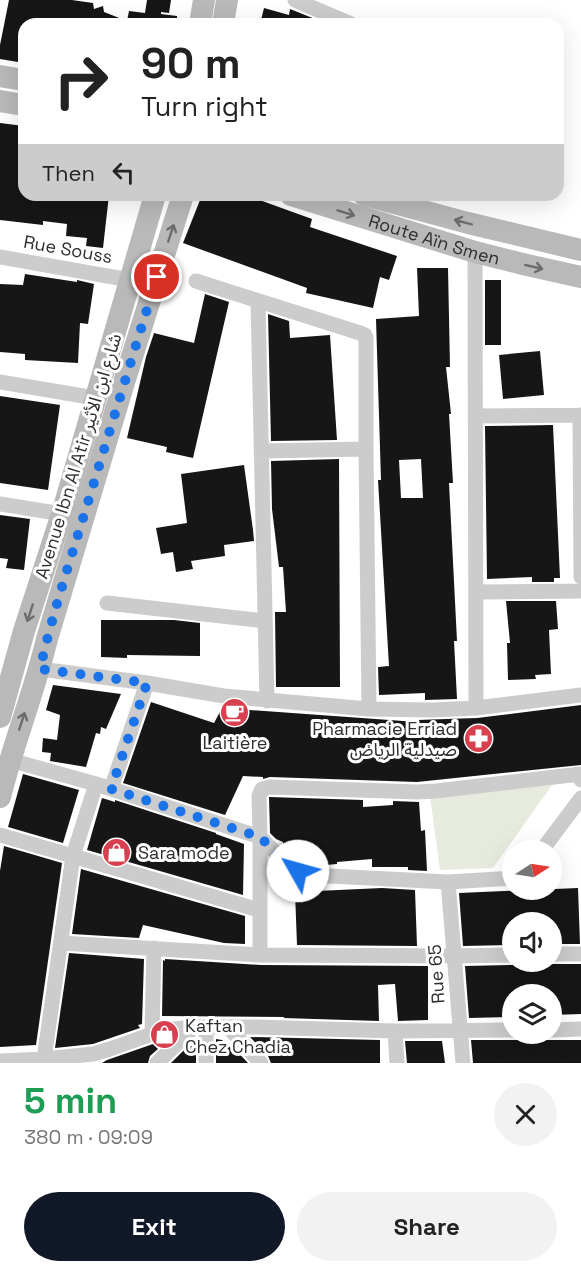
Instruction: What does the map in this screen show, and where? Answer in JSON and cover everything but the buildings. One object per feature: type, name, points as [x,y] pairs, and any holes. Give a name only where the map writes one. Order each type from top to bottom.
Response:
[{"type":"street","points":[[201,18],[204,0]]},
{"type":"street","points":[[224,18],[227,0]]},
{"type":"street","points":[[295,0],[337,18]]},
{"type":"street","points":[[0,76],[18,79]]},
{"type":"street","points":[[0,101],[18,104]]},
{"type":"street","name":"Avenue Ibn Al Atir شارع ابن الأثير","points":[[0,717],[7,665],[62,514],[153,201]]},
{"type":"street","name":"Avenue Ibn Al Atir شارع ابن الأثير","points":[[0,797],[40,669],[121,390],[181,201]]},
{"type":"street","name":"Route Aïn Smen","points":[[310,201],[475,252],[581,277]]},
{"type":"street","name":"Route Aïn Smen","points":[[386,201],[581,250]]},
{"type":"street","points":[[475,252],[476,708]]},
{"type":"street","name":"Rue Souss","points":[[0,257],[130,280]]},
{"type":"street","points":[[196,281],[365,335],[369,709]]},
{"type":"street","points":[[258,302],[267,701]]},
{"type":"street","points":[[0,382],[95,398]]},
{"type":"street","points":[[475,416],[580,415],[581,577]]},
{"type":"street","points":[[261,451],[366,449]]},
{"type":"street","points":[[0,504],[62,514]]},
{"type":"street","points":[[476,592],[581,591]]},
{"type":"street","points":[[107,603],[265,621]]},
{"type":"street","points":[[40,669],[224,696],[369,709],[476,708],[581,695]]},
{"type":"street","points":[[44,1059],[73,856],[147,683]]},
{"type":"street","points":[[10,760],[104,786],[260,837],[286,863],[298,871],[310,874],[448,882],[502,879]]},
{"type":"street","points":[[260,955],[259,796],[262,789],[266,787],[417,792],[580,774],[581,780]]},
{"type":"street","points":[[550,840],[581,798]]},
{"type":"street","points":[[0,835],[259,910]]},
{"type":"street","name":"Rue 65","points":[[448,882],[463,1063]]},
{"type":"street","points":[[61,943],[260,955],[502,955]]},
{"type":"street","points":[[152,1033],[154,948]]},
{"type":"street","points":[[562,954],[581,954]]},
{"type":"street","points":[[4,1062],[93,1054],[152,1033],[200,1027],[395,1031],[502,1030]]},
{"type":"street","points":[[157,1063],[200,1027]]},
{"type":"street","points":[[200,1027],[206,1063]]},
{"type":"street","points":[[228,1027],[261,1063]]},
{"type":"street","points":[[562,1030],[581,1029]]},
{"type":"street","points":[[395,1031],[397,1063]]},
{"type":"shaded area","points":[[552,785],[513,840],[502,840],[502,855],[493,868],[440,870],[430,796]]},
{"type":"place","name":"Laitière","points":[[235,713]]},
{"type":"place","name":"Pharmacie Erriad صيدلية الرياض","points":[[478,738]]},
{"type":"place","name":"Sara mode","points":[[117,852]]},
{"type":"place","name":"Kaftan Chez Chadia","points":[[164,1035]]},
{"type":"route","points":[[157,277],[79,531],[40,669],[147,683],[111,789],[260,837],[286,863],[298,871]]}]
